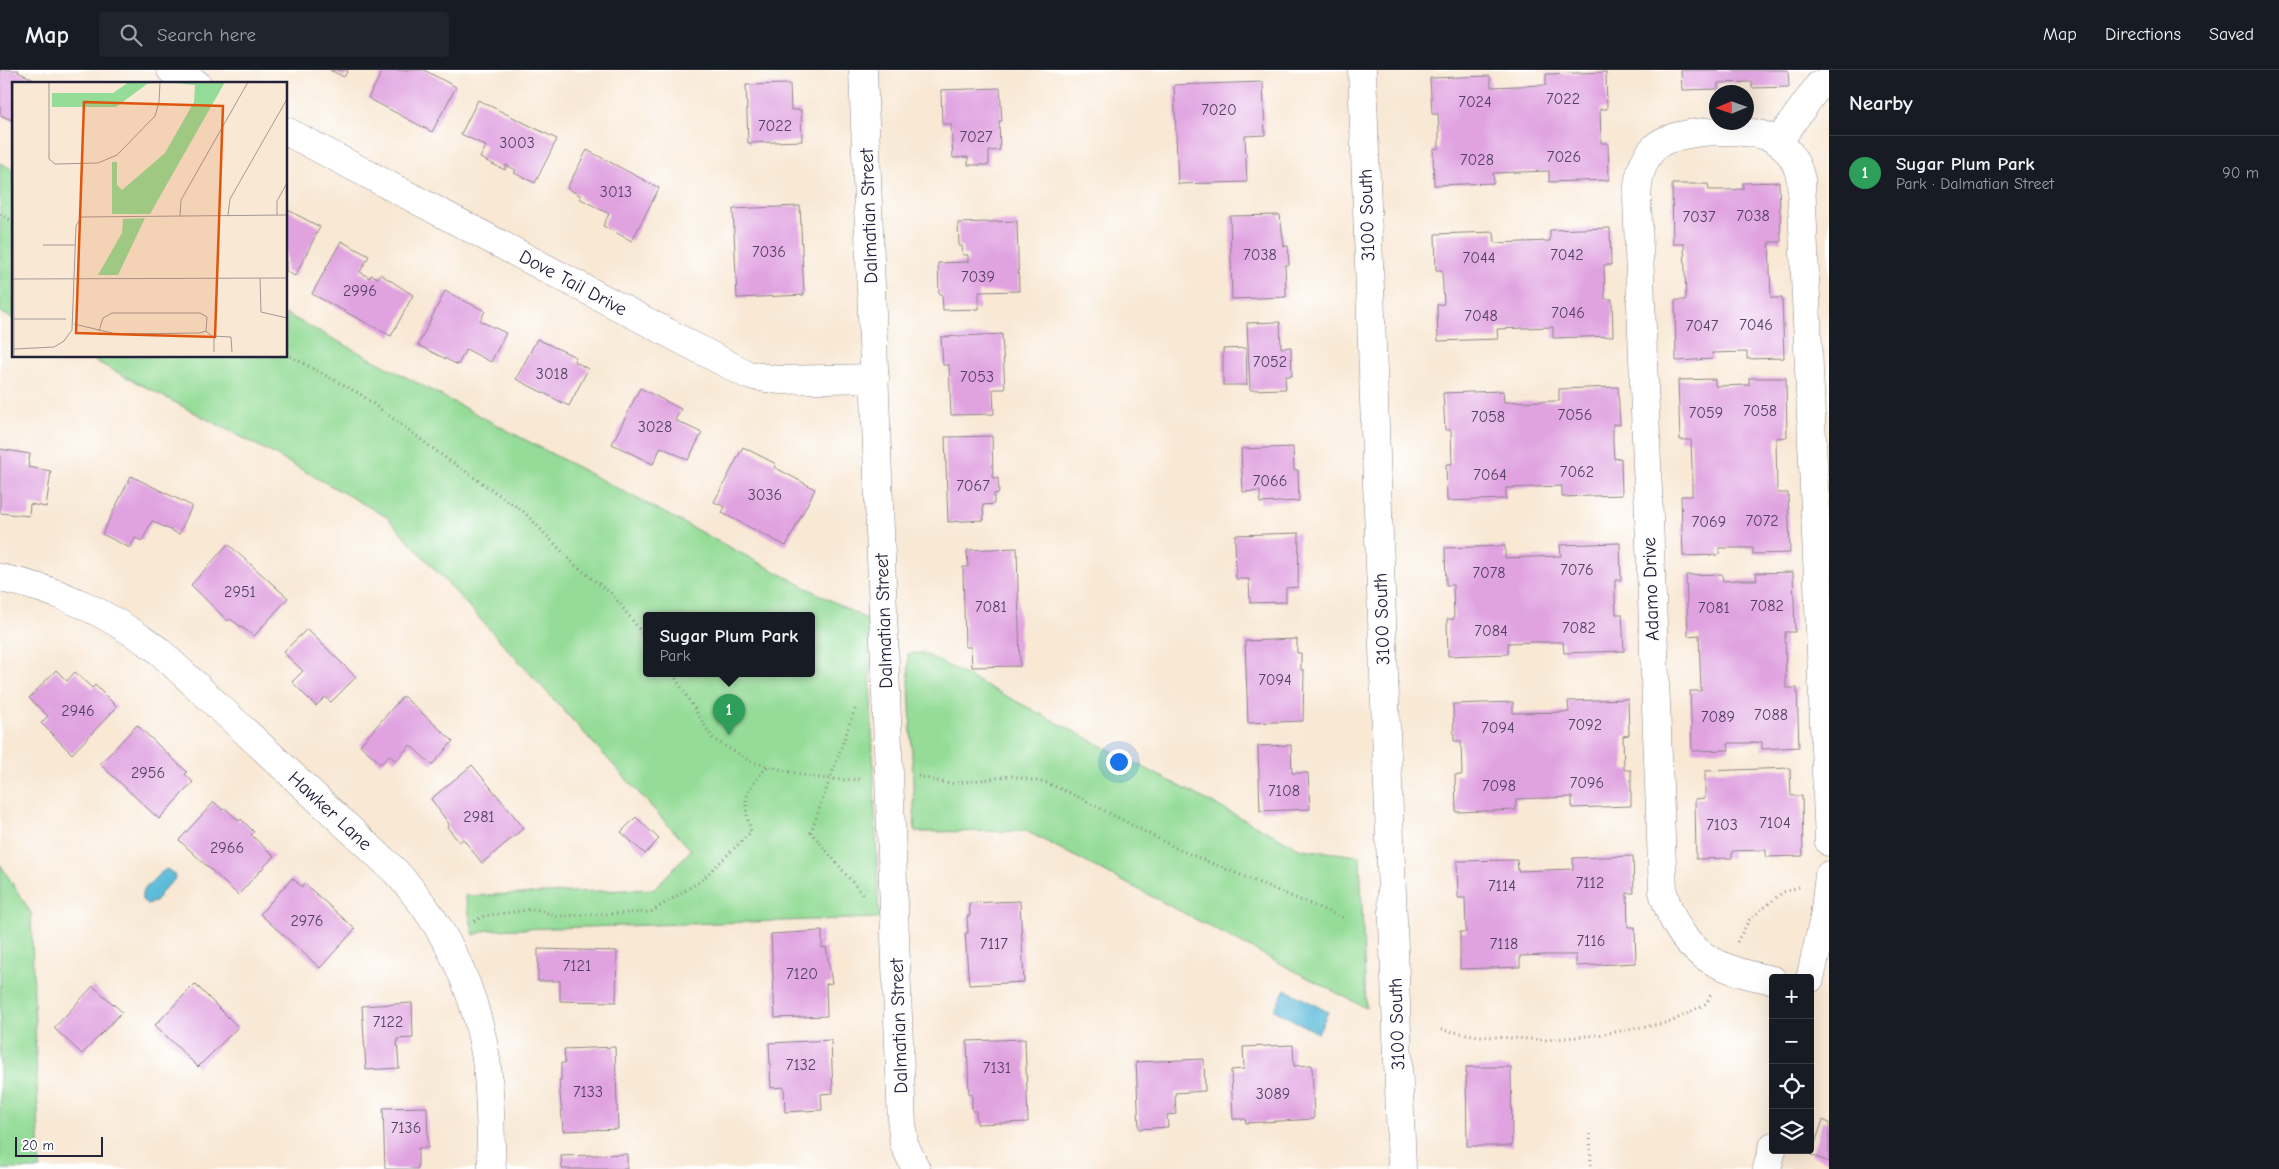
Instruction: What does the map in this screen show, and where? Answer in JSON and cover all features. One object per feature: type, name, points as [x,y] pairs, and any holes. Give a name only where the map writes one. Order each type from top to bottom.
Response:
[{"type":"street","points":[[171,70],[193,82]]},
{"type":"street","name":"Dalmatian Street","points":[[863,70],[902,1126],[904,1144],[916,1169]]},
{"type":"street","name":"3100 South","points":[[1362,70],[1402,1169]]},
{"type":"street","points":[[1822,78],[1778,142],[1794,159],[1799,169],[1802,190],[1829,842]]},
{"type":"street","name":"Dove Tail Drive","points":[[288,132],[748,375],[774,380],[875,378]]},
{"type":"street","name":"Adamo Drive","points":[[1769,979],[1725,968],[1698,952],[1676,927],[1663,892],[1637,197],[1643,164],[1654,148],[1662,141],[1680,135],[1747,132],[1758,133],[1778,142]]},
{"type":"street","name":"Hawker Lane","points":[[0,578],[55,592],[92,608],[127,627],[158,650],[414,891],[452,950],[476,1012],[487,1068],[492,1169]]},
{"type":"street","points":[[1811,974],[1824,918],[1817,881]]},
{"type":"street","points":[[1767,1169],[1771,1154]]},
{"type":"path","points":[[0,214],[12,221]]},
{"type":"path","points":[[288,355],[360,394],[443,456],[524,512],[576,566],[613,595],[643,634]]},
{"type":"path","points":[[674,677],[713,739],[752,762],[810,777],[869,779]]},
{"type":"path","points":[[855,709],[811,832],[863,895]]},
{"type":"path","points":[[474,921],[484,916],[535,910],[557,916],[651,912],[702,880],[751,832],[744,806],[750,785],[768,766]]},
{"type":"path","points":[[911,776],[949,784],[1012,776],[1046,783],[1076,796],[1180,850],[1346,919]]},
{"type":"path","points":[[1734,948],[1749,920],[1783,892],[1817,881]]},
{"type":"path","points":[[1441,1030],[1479,1036],[1545,1040],[1598,1036],[1671,1022],[1707,1003],[1715,986]]},
{"type":"path","points":[[1590,1134],[1591,1169]]},
{"type":"green space","points":[[0,163],[12,169],[12,318],[0,312]]},
{"type":"green space","points":[[288,315],[868,620],[879,918],[488,930],[474,935],[465,896],[654,889],[691,850],[387,517],[270,452],[90,358],[288,358]]},
{"type":"green space","points":[[923,653],[1301,849],[1360,856],[1366,1008],[1026,831],[915,832],[908,654]]},
{"type":"green space","points":[[0,864],[31,913],[40,1169],[0,1169]]},
{"type":"water","points":[[167,869],[174,874],[175,879],[164,889],[155,902],[147,904],[142,900],[142,893],[150,883]]},
{"type":"water","points":[[1285,989],[1328,1012],[1318,1033],[1274,1010]]},
{"type":"building","points":[[0,70],[19,70],[18,72],[36,81],[12,82],[12,120],[0,115]]},
{"type":"building","points":[[330,70],[348,70],[344,77]]},
{"type":"building","points":[[383,70],[424,70],[456,87],[432,132],[368,98]]},
{"type":"building","points":[[1681,70],[1788,70],[1789,87],[1754,88],[1752,82],[1718,83],[1718,85],[1709,85],[1709,89],[1682,90]]},
{"type":"building","points":[[1606,72],[1607,109],[1600,109],[1601,143],[1608,143],[1609,180],[1549,182],[1549,171],[1493,173],[1494,183],[1434,185],[1433,149],[1439,148],[1439,131],[1438,114],[1432,114],[1430,78],[1490,76],[1491,87],[1546,85],[1546,74]]},
{"type":"building","points":[[1263,82],[1265,135],[1245,136],[1247,182],[1178,184],[1174,85]]},
{"type":"building","points":[[790,84],[791,110],[801,110],[802,141],[748,143],[746,85]]},
{"type":"building","points":[[1000,88],[1002,121],[999,121],[1000,150],[989,151],[989,165],[968,165],[968,157],[953,158],[951,124],[942,124],[941,90]]},
{"type":"building","points":[[478,100],[557,139],[535,183],[514,173],[516,170],[506,165],[505,170],[480,158],[486,146],[461,134]]},
{"type":"building","points":[[587,150],[659,188],[632,241],[603,226],[609,214],[579,198],[581,196],[567,188]]},
{"type":"building","points":[[1779,182],[1781,242],[1769,242],[1771,298],[1782,298],[1784,358],[1747,359],[1747,352],[1712,353],[1713,359],[1676,361],[1675,300],[1686,300],[1684,244],[1673,244],[1672,184],[1708,184],[1709,190],[1726,190],[1743,189],[1743,183]]},
{"type":"building","points":[[800,206],[804,295],[737,298],[733,209]]},
{"type":"building","points":[[288,210],[320,227],[295,276],[288,272]]},
{"type":"building","points":[[1280,215],[1284,246],[1288,246],[1289,265],[1285,265],[1286,297],[1232,299],[1230,216]]},
{"type":"building","points":[[1017,221],[1019,291],[979,292],[979,309],[943,310],[942,294],[939,294],[938,263],[968,262],[968,255],[963,255],[962,246],[959,246],[958,223]]},
{"type":"building","points":[[1610,228],[1611,265],[1604,265],[1605,299],[1612,299],[1613,336],[1553,338],[1553,327],[1497,329],[1498,339],[1438,341],[1437,305],[1444,304],[1442,270],[1436,270],[1435,234],[1494,232],[1495,243],[1550,241],[1550,230]]},
{"type":"building","points":[[341,241],[369,256],[360,272],[370,278],[371,275],[378,278],[380,274],[413,295],[391,336],[312,294]]},
{"type":"building","points":[[445,291],[485,311],[480,321],[506,333],[491,362],[466,349],[458,365],[418,345]]},
{"type":"building","points":[[1280,322],[1281,348],[1291,347],[1292,376],[1285,376],[1286,389],[1250,390],[1247,323]]},
{"type":"building","points":[[1002,334],[1005,389],[993,389],[994,414],[951,415],[949,365],[943,365],[941,337]]},
{"type":"building","points":[[537,339],[576,357],[574,361],[588,369],[569,406],[516,379]]},
{"type":"building","points":[[1246,348],[1247,385],[1223,385],[1223,349]]},
{"type":"building","points":[[1749,378],[1786,378],[1787,437],[1776,438],[1777,493],[1788,493],[1790,553],[1753,554],[1753,548],[1719,548],[1719,555],[1683,556],[1681,496],[1692,496],[1692,468],[1691,440],[1680,440],[1678,380],[1715,379],[1715,386],[1749,385]]},
{"type":"building","points":[[1618,387],[1620,425],[1613,424],[1613,442],[1614,459],[1621,458],[1622,495],[1562,497],[1562,486],[1506,488],[1506,499],[1447,501],[1446,464],[1452,464],[1451,430],[1445,430],[1443,393],[1503,391],[1504,402],[1559,401],[1559,389]]},
{"type":"building","points":[[640,388],[681,409],[675,420],[702,433],[688,460],[661,447],[653,464],[612,444]]},
{"type":"building","points":[[992,436],[993,478],[998,478],[999,493],[994,494],[994,504],[983,505],[984,520],[948,522],[945,437]]},
{"type":"building","points":[[743,447],[776,464],[774,467],[815,489],[786,546],[722,513],[725,507],[714,502]]},
{"type":"building","points":[[1293,447],[1294,470],[1298,470],[1299,501],[1260,503],[1260,491],[1243,492],[1241,449]]},
{"type":"building","points":[[0,449],[30,454],[28,467],[51,471],[46,507],[30,504],[29,516],[0,513]]},
{"type":"building","points":[[131,476],[192,506],[179,534],[152,521],[142,541],[135,538],[130,548],[102,534]]},
{"type":"building","points":[[1299,533],[1298,587],[1286,588],[1286,602],[1250,603],[1249,579],[1236,579],[1235,535]]},
{"type":"building","points":[[1620,543],[1621,580],[1615,580],[1615,597],[1616,614],[1622,614],[1624,651],[1564,653],[1563,642],[1536,642],[1508,643],[1508,654],[1448,656],[1447,619],[1454,619],[1453,585],[1446,585],[1445,548],[1505,546],[1505,558],[1561,556],[1560,545]]},
{"type":"building","points":[[228,544],[288,598],[254,636],[230,619],[228,621],[191,585]]},
{"type":"building","points":[[1017,548],[1020,666],[972,667],[971,647],[965,647],[963,567],[968,567],[967,550]]},
{"type":"building","points":[[1793,572],[1795,632],[1785,632],[1786,688],[1797,688],[1799,747],[1762,749],[1762,742],[1728,743],[1729,750],[1692,751],[1690,691],[1701,691],[1699,635],[1688,636],[1686,575],[1722,574],[1723,581],[1757,580],[1756,573]]},
{"type":"building","points":[[307,629],[356,677],[331,702],[325,697],[316,706],[292,682],[303,671],[283,652]]},
{"type":"building","points":[[1297,639],[1297,653],[1301,653],[1301,670],[1304,670],[1303,721],[1248,723],[1245,641]]},
{"type":"building","points":[[56,670],[67,681],[75,672],[92,688],[95,685],[117,707],[72,754],[41,723],[48,716],[29,698]]},
{"type":"building","points":[[403,696],[453,741],[432,765],[410,745],[396,761],[389,755],[381,764],[360,745]]},
{"type":"building","points":[[1628,699],[1629,735],[1623,736],[1624,770],[1631,770],[1631,806],[1572,808],[1572,797],[1516,799],[1516,810],[1456,812],[1455,775],[1462,775],[1461,741],[1454,741],[1453,704],[1513,702],[1513,713],[1569,712],[1568,701]]},
{"type":"building","points":[[137,725],[187,772],[185,774],[193,782],[159,819],[100,764]]},
{"type":"building","points":[[1291,745],[1292,773],[1308,773],[1310,809],[1260,811],[1258,746]]},
{"type":"building","points":[[472,765],[524,828],[482,863],[463,839],[459,842],[447,827],[449,824],[431,799]]},
{"type":"building","points":[[1790,768],[1791,796],[1802,796],[1803,856],[1766,857],[1766,850],[1732,851],[1732,858],[1696,859],[1695,799],[1705,798],[1705,771]]},
{"type":"building","points":[[214,802],[223,810],[225,808],[239,821],[241,819],[254,832],[251,835],[274,856],[238,895],[179,840]]},
{"type":"building","points":[[636,817],[659,839],[645,854],[621,832]]},
{"type":"building","points":[[1633,856],[1634,893],[1627,893],[1628,927],[1635,927],[1636,963],[1576,966],[1576,955],[1548,955],[1520,956],[1520,967],[1460,969],[1460,932],[1466,932],[1465,898],[1458,898],[1457,861],[1517,860],[1518,871],[1573,869],[1573,858]]},
{"type":"building","points":[[292,878],[302,887],[304,883],[355,929],[320,968],[260,914]]},
{"type":"building","points":[[1020,901],[1024,982],[969,985],[965,933],[968,933],[967,916],[970,916],[969,903]]},
{"type":"building","points":[[822,931],[822,948],[826,947],[832,983],[826,984],[827,1016],[775,1018],[771,934]]},
{"type":"building","points":[[538,949],[617,951],[616,1002],[560,1001],[560,981],[538,981]]},
{"type":"building","points":[[195,984],[238,1027],[198,1067],[155,1025]]},
{"type":"building","points":[[93,986],[122,1012],[82,1054],[54,1028]]},
{"type":"building","points":[[412,1003],[413,1038],[397,1039],[399,1068],[366,1070],[362,1006]]},
{"type":"building","points":[[1025,1039],[1028,1122],[977,1124],[976,1111],[972,1111],[972,1094],[969,1094],[967,1041]]},
{"type":"building","points":[[831,1040],[833,1093],[821,1094],[822,1110],[785,1112],[784,1087],[771,1088],[769,1043]]},
{"type":"building","points":[[1293,1045],[1294,1066],[1312,1065],[1314,1119],[1246,1123],[1245,1119],[1233,1119],[1231,1070],[1244,1069],[1243,1047]]},
{"type":"building","points":[[615,1047],[618,1129],[563,1131],[559,1080],[561,1080],[561,1063],[565,1063],[564,1049]]},
{"type":"building","points":[[1204,1059],[1205,1091],[1175,1093],[1176,1114],[1167,1115],[1168,1127],[1139,1129],[1136,1062]]},
{"type":"building","points":[[1466,1067],[1511,1067],[1512,1146],[1467,1146]]},
{"type":"building","points":[[427,1107],[428,1148],[418,1148],[418,1169],[385,1169],[383,1108]]},
{"type":"building","points":[[1823,1120],[1829,1123],[1829,1162],[1811,1155],[1814,1154],[1814,1146]]},
{"type":"building","points":[[627,1154],[627,1169],[562,1169],[561,1156]]},
{"type":"place","name":"Sugar Plum Park","points":[[729,735]]}]
